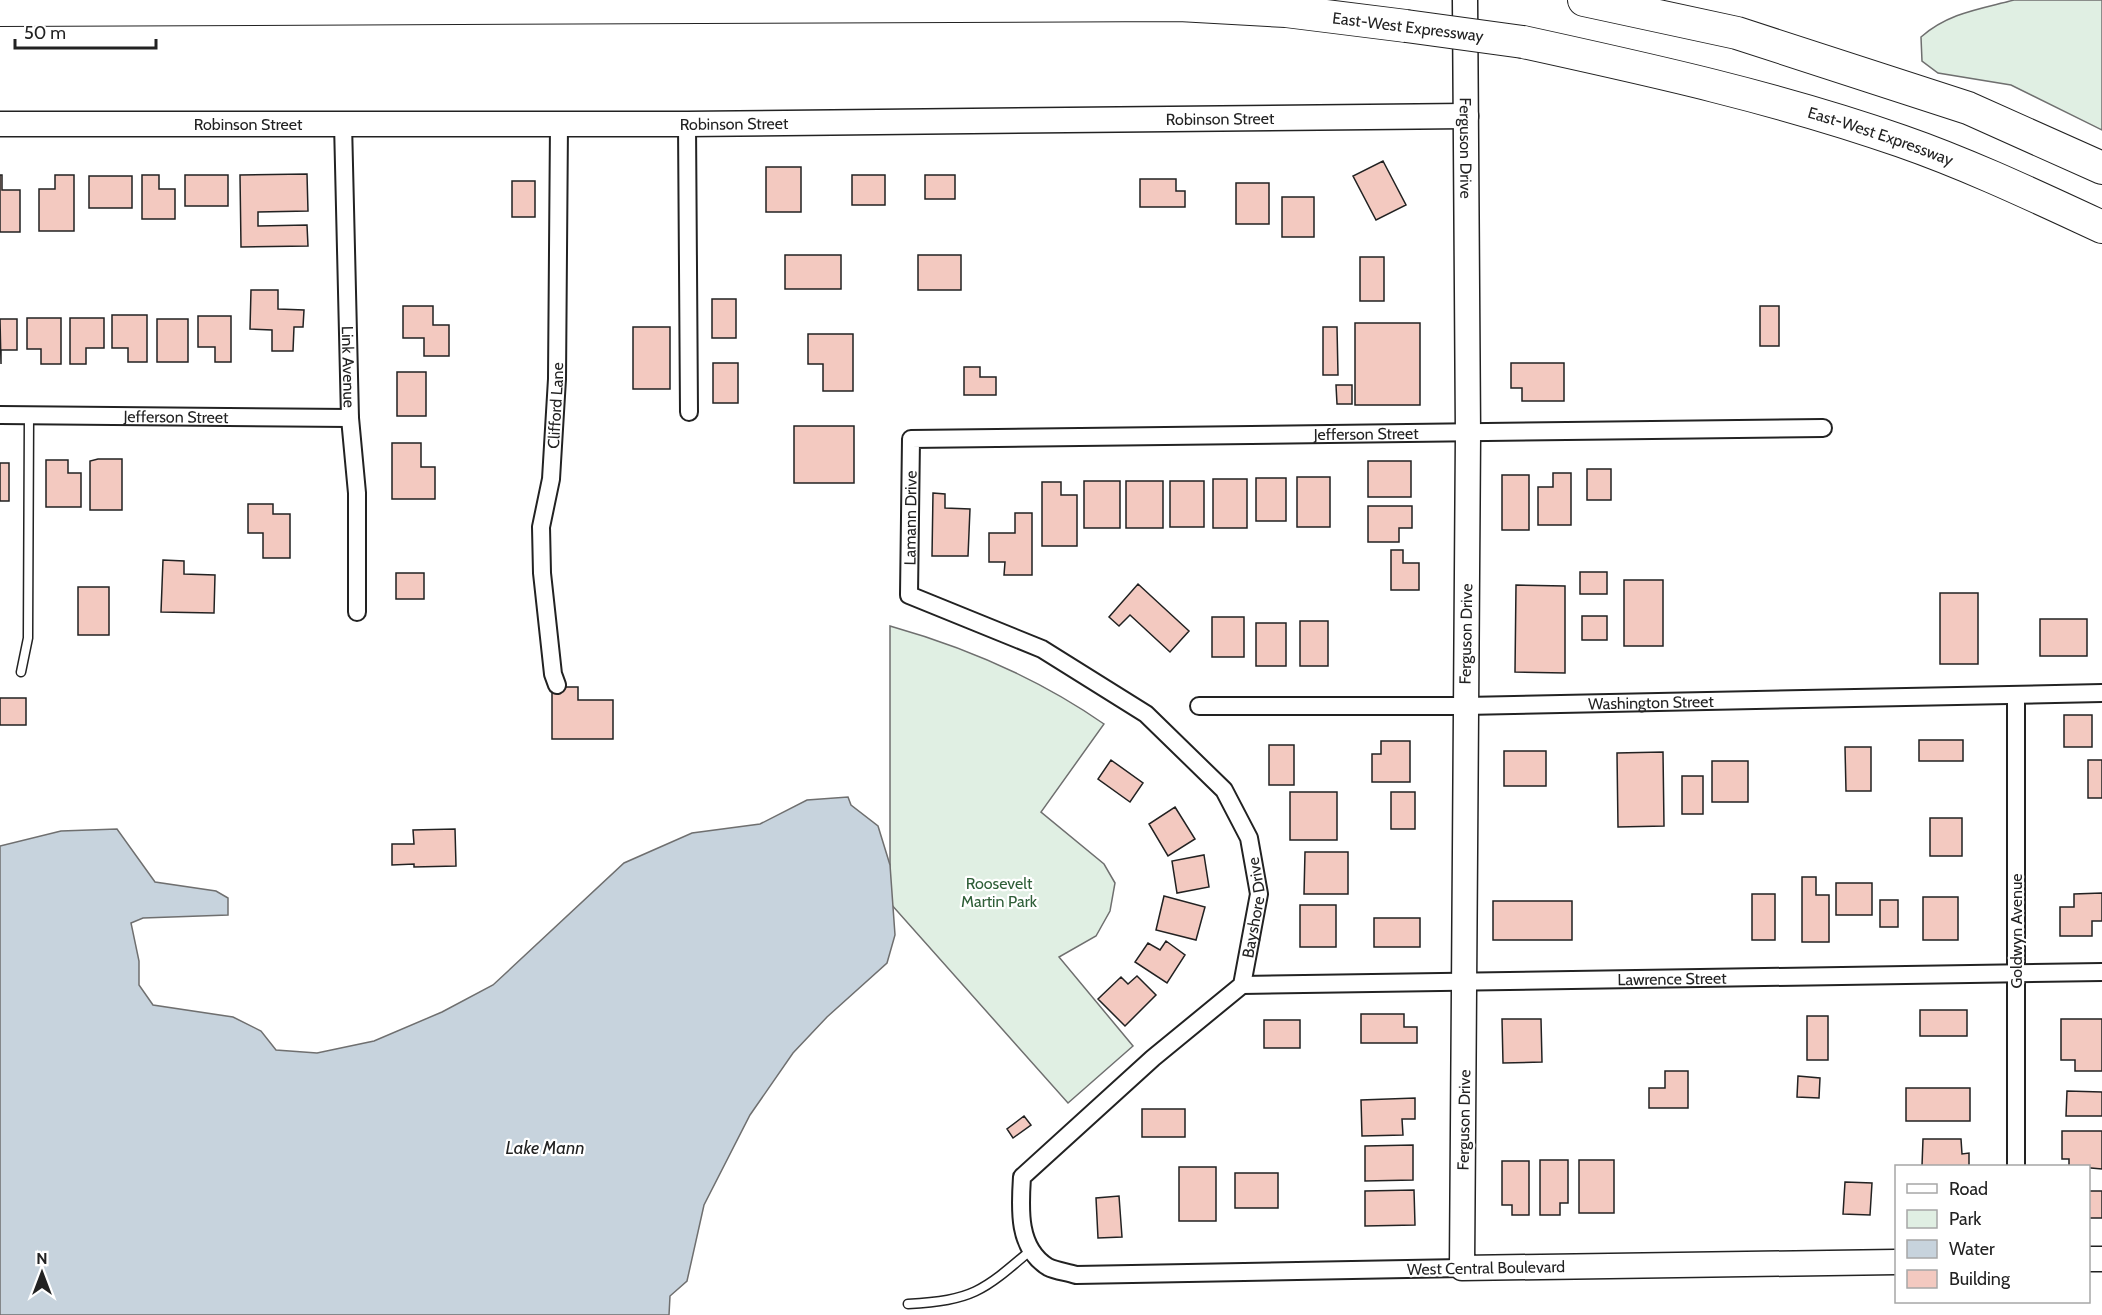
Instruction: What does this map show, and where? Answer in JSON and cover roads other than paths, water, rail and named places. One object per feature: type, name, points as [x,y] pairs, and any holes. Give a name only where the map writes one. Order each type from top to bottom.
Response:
[{"type":"highway","points":[[1584,0],[1737,33],[1968,108],[2102,168]]},
{"type":"highway","name":"East-West Expressway","points":[[0,10],[1179,5],[1286,11],[1523,42],[1662,72],[1764,98],[1903,141],[2102,227]]},
{"type":"highway","points":[[0,24],[375,8]]},
{"type":"street","name":"Ferguson Drive","points":[[1462,1268],[1468,434],[1465,0]]},
{"type":"street","name":"Robinson Street","points":[[0,124],[687,124],[1466,116]]},
{"type":"street","name":"Link Avenue","points":[[343,123],[350,418],[357,493],[357,612]]},
{"type":"street","name":"Clifford Lane","points":[[557,685],[553,674],[542,573],[541,527],[551,479],[557,379],[559,124]]},
{"type":"street","points":[[687,124],[689,412]]},
{"type":"street","name":"Jefferson Street","points":[[0,416],[350,418]]},
{"type":"street","name":"Jefferson Street","points":[[911,439],[1823,428]]},
{"type":"street","name":"Lamann Drive","points":[[909,595],[911,439]]},
{"type":"street","name":"Bayshore Drive","points":[[909,595],[1042,648],[1146,714],[1224,790],[1249,838],[1259,894],[1242,985]]},
{"type":"street","name":"Washington Street","points":[[1199,706],[1465,706],[2102,693]]},
{"type":"street","name":"Goldwyn Avenue","points":[[2016,695],[2016,1165]]},
{"type":"street","name":"Lawrence Street","points":[[1242,985],[2102,972]]},
{"type":"street","points":[[1031,1250],[1019,1215],[1022,1177],[1153,1058],[1242,985]]},
{"type":"street","name":"West Central Boulevard","points":[[1031,1250],[1049,1267],[1076,1275],[1895,1262]]},
{"type":"lane","points":[[21,672],[28,638],[29,416]]},
{"type":"lane","points":[[908,1304],[951,1300],[978,1292],[1031,1250]]},
{"type":"water","name":"Lake Mann","points":[[848,797],[851,805],[878,826],[890,865],[895,935],[887,963],[827,1017],[793,1053],[750,1115],[704,1205],[687,1281],[670,1296],[669,1315],[0,1315],[0,846],[61,831],[117,829],[155,882],[216,891],[228,898],[228,915],[143,918],[131,923],[139,961],[139,985],[153,1005],[233,1017],[261,1031],[276,1050],[317,1053],[374,1041],[442,1012],[493,985],[624,863],[692,833],[760,824],[807,800]]},
{"type":"park label","name":"Roosevelt Martin Park","points":[[999,892]]}]
